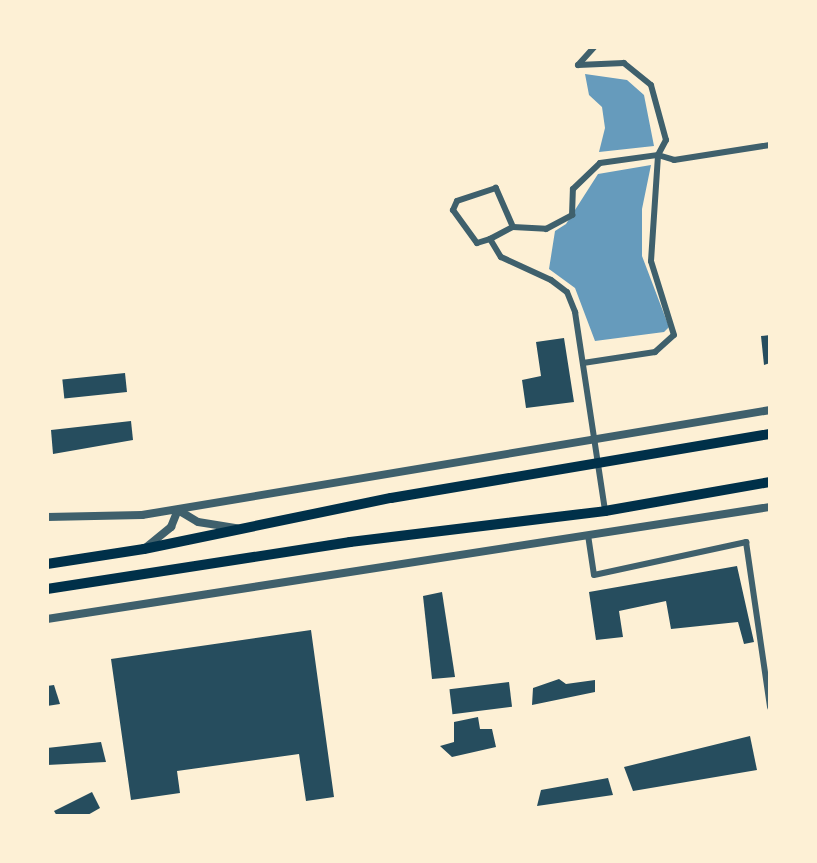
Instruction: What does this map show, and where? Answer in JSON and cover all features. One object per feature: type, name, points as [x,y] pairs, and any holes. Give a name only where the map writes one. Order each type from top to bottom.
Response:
[{"type":"highway","points":[[47,564],[144,549],[391,498],[770,434]]},
{"type":"highway","points":[[47,589],[350,542],[605,511],[770,482]]},
{"type":"street","points":[[583,363],[655,352],[674,335],[651,261],[658,155],[666,140],[651,85],[624,63],[578,65],[594,47]]},
{"type":"street","points":[[513,227],[496,188],[457,201],[453,210],[477,243],[513,227],[546,229],[572,215],[573,189],[600,163],[658,155],[674,160],[770,145]]},
{"type":"street","points":[[490,239],[501,257],[551,280],[567,292],[583,363],[600,463],[605,511]]},
{"type":"street","points":[[47,517],[178,510],[770,410]]},
{"type":"street","points":[[47,618],[770,507]]},
{"type":"street","points":[[178,510],[198,522],[244,529]]},
{"type":"street","points":[[144,549],[171,527],[178,510]]},
{"type":"street","points":[[588,535],[594,575],[747,542],[770,707]]},
{"type":"water","points":[[585,74],[627,80],[644,95],[654,146],[599,152],[605,128],[602,107],[589,95]]},
{"type":"water","points":[[651,165],[642,209],[642,256],[669,327],[664,332],[595,341],[575,288],[549,269],[555,231],[566,224],[598,174]]},
{"type":"building","points":[[770,335],[770,363],[764,365],[761,336]]},
{"type":"building","points":[[564,338],[574,402],[526,408],[522,380],[541,376],[536,342]]},
{"type":"building","points":[[125,373],[127,392],[64,398],[62,380]]},
{"type":"building","points":[[131,421],[133,440],[53,454],[51,430]]},
{"type":"building","points":[[737,566],[754,642],[744,644],[738,622],[671,629],[666,601],[619,611],[623,637],[596,640],[589,592]]},
{"type":"building","points":[[442,592],[455,677],[432,679],[423,596]]},
{"type":"building","points":[[311,630],[334,797],[306,801],[299,754],[177,771],[180,793],[131,800],[111,659]]},
{"type":"building","points":[[559,679],[566,684],[595,680],[595,692],[532,705],[533,688]]},
{"type":"building","points":[[509,682],[512,707],[452,714],[449,689]]},
{"type":"building","points":[[54,685],[60,704],[47,706],[47,686]]},
{"type":"building","points":[[478,717],[480,729],[492,729],[496,747],[452,757],[440,746],[454,742],[454,722]]},
{"type":"building","points":[[750,736],[757,770],[633,791],[624,767]]},
{"type":"building","points":[[101,742],[106,762],[47,765],[47,748]]},
{"type":"building","points":[[608,778],[613,795],[537,806],[541,790]]},
{"type":"building","points":[[92,792],[100,808],[86,816],[57,816],[54,811]]}]
